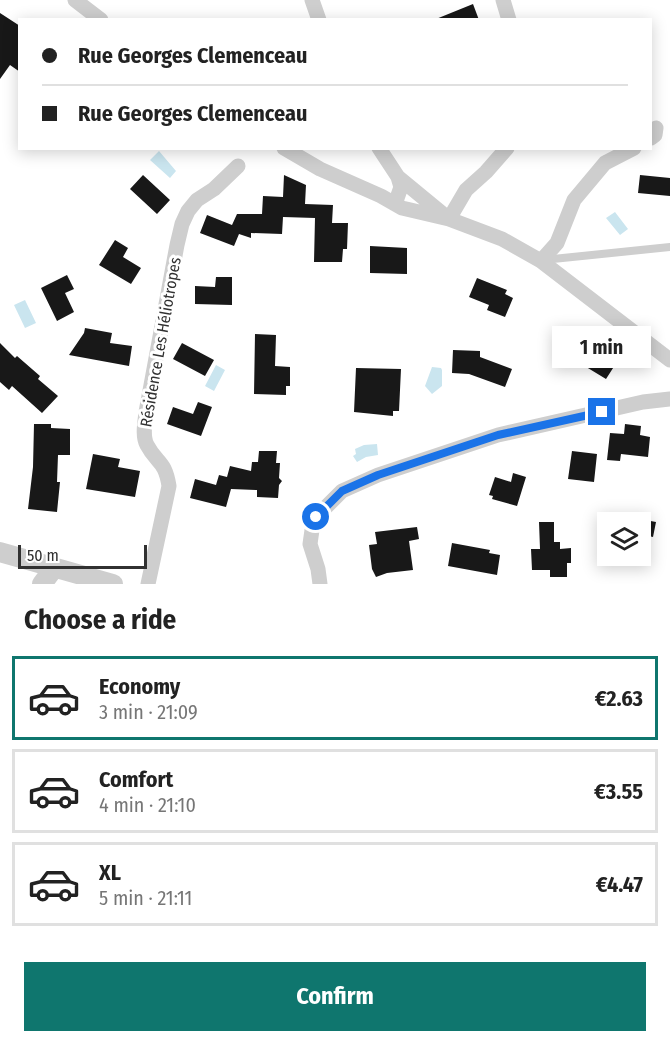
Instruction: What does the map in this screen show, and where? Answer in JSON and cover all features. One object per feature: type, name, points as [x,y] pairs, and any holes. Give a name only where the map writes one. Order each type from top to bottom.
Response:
[{"type":"street","points":[[75,0],[98,18]]},
{"type":"street","points":[[312,0],[318,18]]},
{"type":"street","points":[[503,0],[508,18]]},
{"type":"street","points":[[288,150],[321,169],[402,207],[449,219],[502,239],[541,261],[670,360]]},
{"type":"street","points":[[380,150],[398,177],[401,187],[395,204]]},
{"type":"street","points":[[449,219],[466,190],[505,150]]},
{"type":"street","points":[[541,261],[557,243],[574,200],[606,163],[630,150]]},
{"type":"street","name":"Résidence Les Héliotropes","points":[[148,584],[169,486],[167,471],[146,444],[144,430],[177,244],[188,210],[238,166]]},
{"type":"street","points":[[398,177],[449,219]]},
{"type":"street","points":[[320,584],[310,544],[312,530],[316,517],[342,491],[378,475],[498,435],[643,402],[670,399]]},
{"type":"street","points":[[0,552],[48,576],[107,583]]},
{"type":"lane","points":[[541,261],[670,247]]},
{"type":"water","points":[[159,151],[176,171],[170,178],[150,160]]},
{"type":"water","points":[[615,212],[628,229],[620,235],[606,218]]},
{"type":"water","points":[[25,300],[36,323],[25,328],[14,305]]},
{"type":"water","points":[[216,365],[225,370],[214,391],[205,386]]},
{"type":"water","points":[[432,367],[441,368],[442,386],[432,394],[425,386]]},
{"type":"water","points":[[377,444],[378,455],[366,457],[357,462],[353,456],[356,454],[355,449],[364,445]]},
{"type":"building","points":[[473,4],[478,18],[438,18]]},
{"type":"building","points":[[0,13],[18,25],[18,71],[10,65],[0,79]]},
{"type":"building","points":[[143,175],[170,200],[157,214],[130,189]]},
{"type":"building","points":[[284,175],[306,185],[305,204],[333,205],[332,223],[348,223],[347,249],[343,249],[342,262],[314,262],[315,218],[283,217],[282,234],[251,233],[251,238],[239,234],[234,246],[200,233],[207,215],[232,225],[237,214],[262,214],[263,196],[283,197]]},
{"type":"building","points":[[640,175],[670,178],[670,196],[638,193]]},
{"type":"building","points":[[115,240],[128,248],[123,257],[141,268],[131,284],[99,265]]},
{"type":"building","points":[[370,246],[407,248],[407,274],[370,273]]},
{"type":"building","points":[[67,275],[74,289],[65,293],[74,312],[57,321],[41,288]]},
{"type":"building","points":[[216,277],[232,277],[232,305],[195,304],[195,286],[215,287]]},
{"type":"building","points":[[477,278],[507,290],[505,294],[513,298],[505,317],[487,310],[489,305],[469,297]]},
{"type":"building","points":[[85,328],[112,333],[110,343],[132,346],[129,366],[69,355]]},
{"type":"building","points":[[573,329],[615,355],[610,362],[615,365],[606,379],[578,362],[580,358],[563,347]]},
{"type":"building","points":[[255,334],[276,335],[275,366],[290,367],[290,386],[286,386],[286,395],[254,394]]},
{"type":"building","points":[[0,343],[15,358],[17,356],[40,376],[38,379],[58,396],[42,413],[12,386],[9,390],[0,382]]},
{"type":"building","points":[[182,343],[214,360],[205,376],[173,359]]},
{"type":"building","points":[[453,350],[480,351],[480,357],[512,369],[505,387],[469,374],[452,373]]},
{"type":"building","points":[[356,368],[401,369],[399,411],[393,411],[393,416],[354,412]]},
{"type":"building","points":[[198,402],[212,407],[201,436],[167,424],[173,407],[193,414]]},
{"type":"building","points":[[34,424],[51,424],[51,428],[70,429],[70,455],[58,455],[57,482],[60,482],[57,512],[28,509],[33,467]]},
{"type":"building","points":[[625,424],[641,426],[640,435],[650,437],[648,457],[621,454],[620,461],[607,460],[610,433],[624,434]]},
{"type":"building","points":[[259,451],[277,451],[276,463],[280,463],[279,478],[282,481],[279,485],[278,498],[257,497],[257,490],[231,489],[226,507],[190,498],[195,479],[216,485],[219,475],[227,477],[230,466],[251,471],[252,462],[258,462]]},
{"type":"building","points":[[572,451],[597,454],[594,482],[568,479]]},
{"type":"building","points":[[93,454],[120,459],[118,467],[140,471],[135,497],[86,489]]},
{"type":"building","points":[[513,473],[526,477],[517,506],[492,499],[493,496],[489,495],[495,477],[511,482]]},
{"type":"building","points":[[651,521],[656,522],[653,537],[651,537]]},
{"type":"building","points":[[539,522],[554,522],[554,542],[560,542],[560,549],[571,548],[571,563],[567,563],[567,577],[550,577],[550,570],[532,570],[531,549],[540,549]]},
{"type":"building","points":[[417,527],[419,539],[409,541],[413,570],[387,573],[376,577],[372,569],[369,545],[377,544],[375,532]]},
{"type":"building","points":[[452,543],[490,550],[489,553],[500,555],[497,575],[448,566]]},
{"type":"route","points":[[316,517],[342,491],[378,475],[498,435],[602,412]]}]
